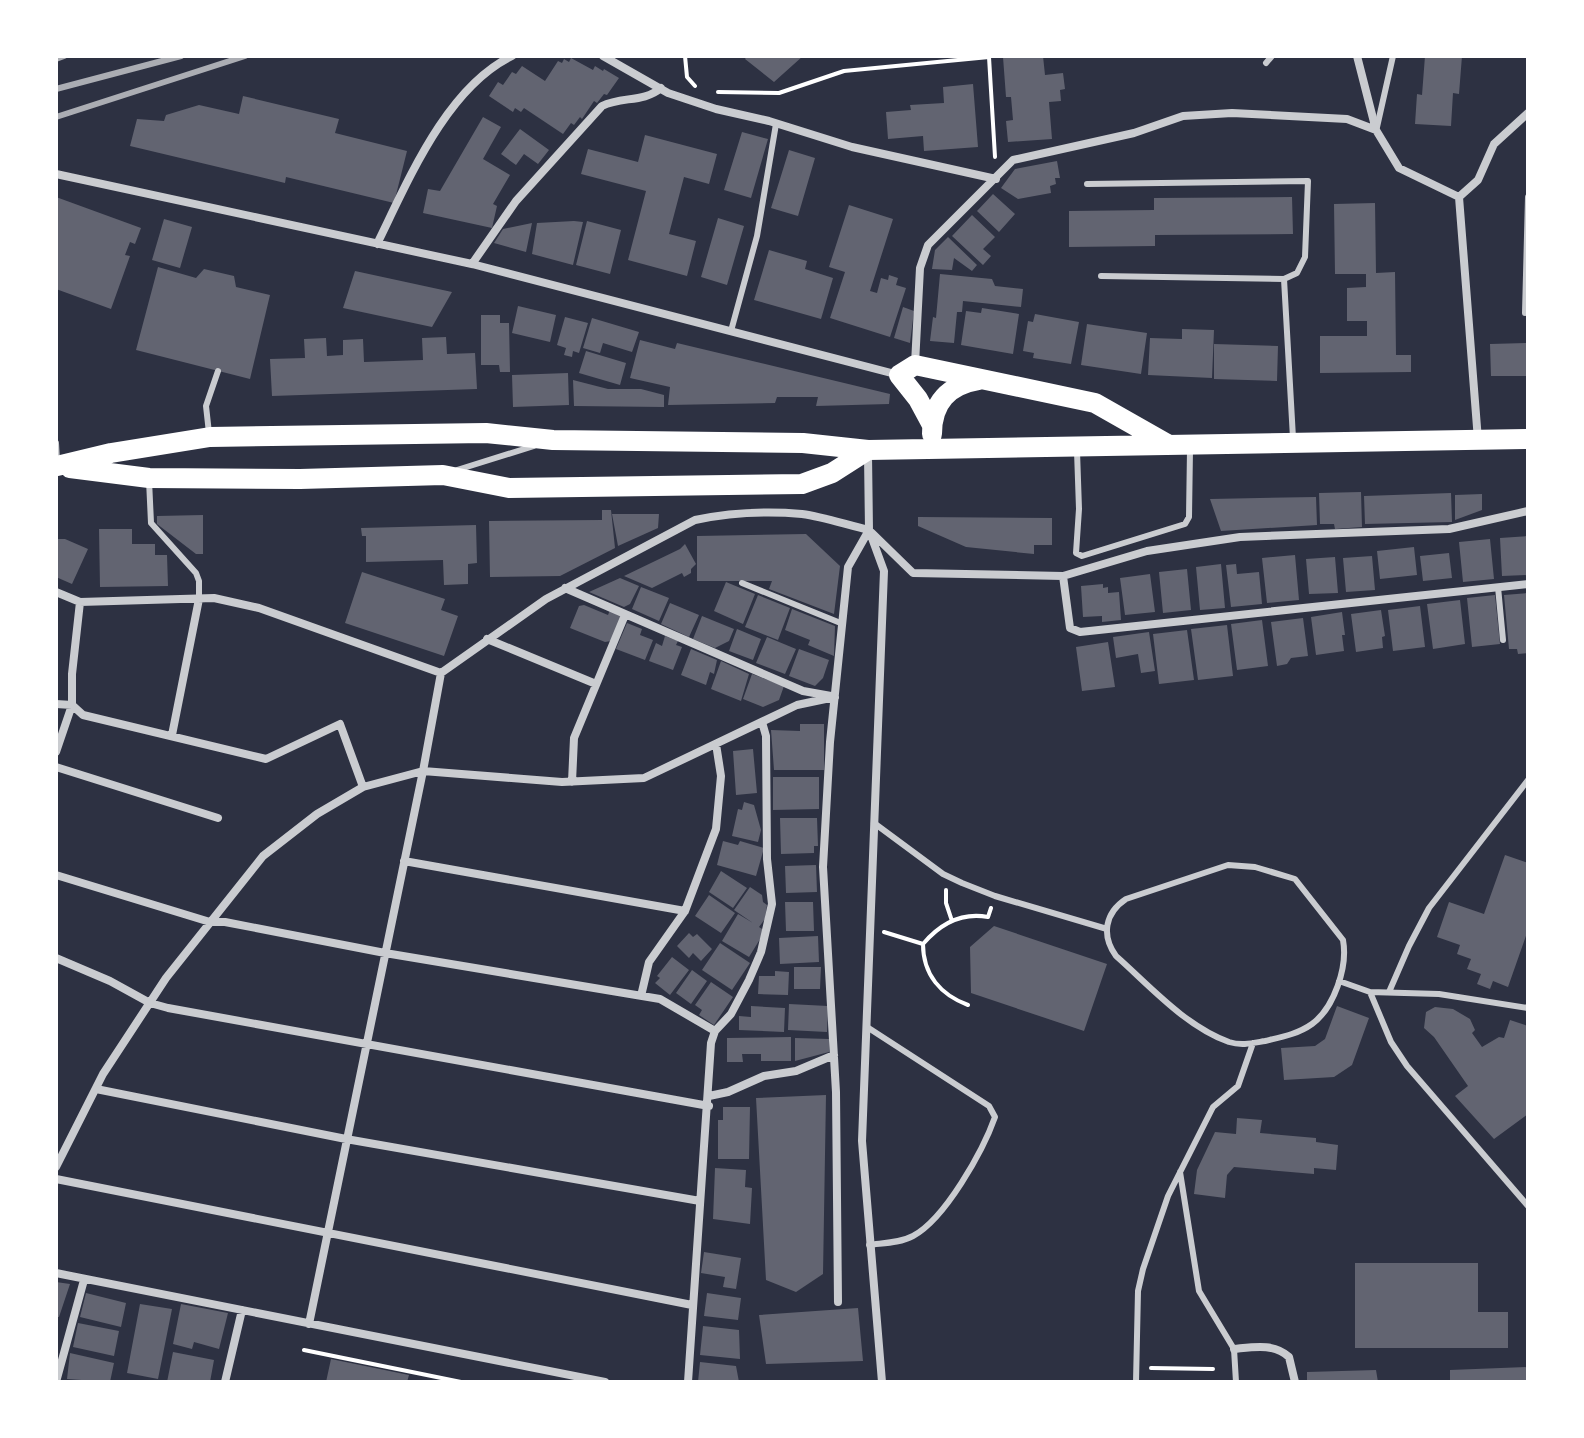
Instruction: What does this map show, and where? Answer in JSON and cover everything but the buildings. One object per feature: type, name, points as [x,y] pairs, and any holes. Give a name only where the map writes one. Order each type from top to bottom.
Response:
[{"type":"main road","points":[[932,425],[907,370],[979,380],[1095,403],[1169,445]]},
{"type":"main road","points":[[932,449],[932,425],[950,388],[979,380]]},
{"type":"main road","points":[[57,466],[111,453],[210,437],[486,433],[553,440],[803,443],[868,450],[1528,439]]},
{"type":"main road","points":[[57,466],[149,478],[300,479],[443,475],[509,488],[802,484],[832,473],[868,450]]},
{"type":"street","points":[[377,244],[422,156],[452,110],[483,73],[512,56]]},
{"type":"street","points":[[603,56],[661,88],[716,109],[852,147],[996,179]]},
{"type":"street","points":[[1357,56],[1376,130],[1399,168],[1459,197]]},
{"type":"street","points":[[472,264],[516,201],[602,106],[646,98],[661,88]]},
{"type":"street","points":[[56,174],[472,264],[731,331],[907,370],[920,268],[928,245],[1013,160],[1134,133],[1183,116],[1232,113],[1347,119],[1376,130]]},
{"type":"street","points":[[1459,197],[1478,180],[1494,144],[1528,113]]},
{"type":"street","points":[[1459,197],[1478,440]]},
{"type":"street","points":[[868,450],[869,530],[884,571],[862,1141],[882,1382]]},
{"type":"street","points":[[309,1324],[441,673],[487,639],[565,588],[695,520],[717,516],[803,514],[869,530],[913,573],[1063,576],[1147,551],[1240,537],[1449,529],[1528,511]]},
{"type":"street","points":[[838,1302],[834,1055],[823,867],[830,742],[848,567],[869,530]]},
{"type":"street","points":[[1063,576],[1070,628],[1080,632],[1528,584]]},
{"type":"street","points":[[565,588],[803,691],[835,697]]},
{"type":"street","points":[[56,592],[80,602],[214,598],[259,608],[441,673]]},
{"type":"street","points":[[172,735],[199,599]]},
{"type":"street","points":[[56,752],[72,705],[72,674],[80,602]]},
{"type":"street","points":[[572,782],[574,738],[625,615]]},
{"type":"street","points":[[487,639],[596,684]]},
{"type":"street","points":[[56,1167],[96,1089],[150,1003],[263,856],[317,814],[363,787],[423,771],[572,782],[644,778],[797,705],[835,697]]},
{"type":"street","points":[[56,704],[72,705],[83,715],[266,759],[340,724],[363,787]]},
{"type":"street","points":[[688,1382],[711,1043],[715,1031],[731,1014],[749,980],[761,952],[772,904],[767,859],[766,736],[762,722]]},
{"type":"street","points":[[641,996],[649,962],[685,911],[716,829],[721,776],[716,744]]},
{"type":"street","points":[[56,767],[218,818]]},
{"type":"street","points":[[404,861],[685,911]]},
{"type":"street","points":[[56,875],[210,922],[225,922],[385,953],[660,999],[715,1031]]},
{"type":"street","points":[[56,958],[110,981],[150,1003],[709,1106]]},
{"type":"street","points":[[709,1096],[728,1092],[764,1076],[796,1071],[834,1055]]},
{"type":"street","points":[[96,1089],[346,1139],[700,1201]]},
{"type":"street","points":[[56,1179],[692,1305]]},
{"type":"street","points":[[56,1273],[605,1382]]},
{"type":"street","points":[[56,1382],[84,1280]]},
{"type":"street","points":[[225,1382],[242,1310]]},
{"type":"street","points":[[1234,1349],[1258,1346],[1277,1348],[1289,1357],[1295,1382]]},
{"type":"lane","points":[[1266,63],[1272,56]]},
{"type":"lane","points":[[1376,130],[1393,56]]},
{"type":"lane","points":[[731,331],[757,236],[776,124]]},
{"type":"lane","points":[[1087,184],[1308,181],[1305,257],[1297,273],[1284,279],[1101,276]]},
{"type":"lane","points":[[1525,313],[1528,197]]},
{"type":"lane","points":[[1284,279],[1293,443]]},
{"type":"lane","points":[[210,437],[206,406],[218,371]]},
{"type":"lane","points":[[443,475],[553,440]]},
{"type":"lane","points":[[56,443],[57,466]]},
{"type":"lane","points":[[1077,447],[1079,509],[1076,553],[1082,556],[1188,521],[1190,445]]},
{"type":"lane","points":[[149,478],[151,523],[196,573],[199,599]]},
{"type":"lane","points":[[742,583],[843,624]]},
{"type":"lane","points":[[1498,587],[1503,640]]},
{"type":"lane","points":[[1389,992],[1429,908],[1528,780]]},
{"type":"lane","points":[[874,823],[943,874],[995,896],[1107,929]]},
{"type":"lane","points":[[1228,865],[1263,868],[1285,874],[1301,883],[1340,934],[1344,948],[1339,981],[1324,1012],[1311,1024],[1287,1036],[1241,1045],[1226,1041],[1193,1022],[1116,956],[1109,944],[1107,929],[1112,911],[1126,899],[1228,865]]},
{"type":"lane","points":[[1339,981],[1370,992],[1439,994],[1528,1008]]},
{"type":"lane","points":[[1370,992],[1391,1042],[1407,1066],[1528,1206]]},
{"type":"lane","points":[[867,1027],[989,1106],[995,1117],[981,1152],[933,1220],[914,1236],[869,1245]]},
{"type":"lane","points":[[1136,1382],[1136,1308],[1143,1269],[1168,1196],[1213,1107],[1238,1086],[1253,1043]]},
{"type":"lane","points":[[1180,1172],[1199,1291],[1234,1349],[1236,1382]]},
{"type":"path","points":[[685,56],[687,77],[699,89]]},
{"type":"path","points":[[706,90],[729,94],[779,93],[844,71],[999,56]]},
{"type":"path","points":[[989,57],[996,179]]},
{"type":"path","points":[[946,890],[946,903],[952,921]]},
{"type":"path","points":[[968,1005],[940,991],[929,971],[923,944],[932,933],[952,921],[972,915],[988,917],[995,896]]},
{"type":"path","points":[[884,932],[923,944]]},
{"type":"path","points":[[304,1350],[461,1382]]},
{"type":"path","points":[[1136,1368],[1213,1369]]},
{"type":"railway","points":[[56,59],[64,56]]},
{"type":"railway","points":[[56,89],[181,56]]},
{"type":"railway","points":[[56,117],[245,56]]}]
